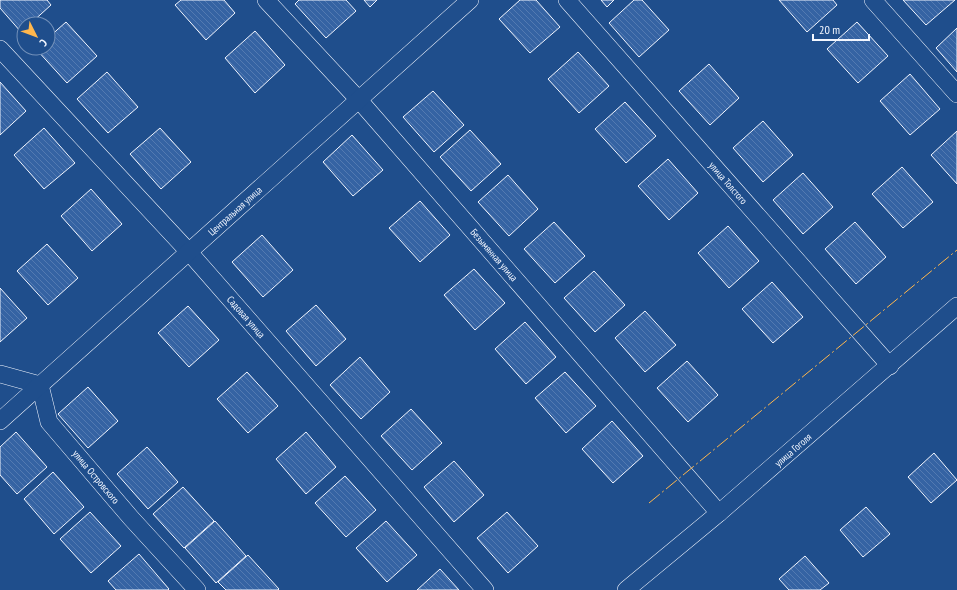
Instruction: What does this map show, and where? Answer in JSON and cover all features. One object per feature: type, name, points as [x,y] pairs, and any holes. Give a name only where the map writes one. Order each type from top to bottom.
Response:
[{"type":"street","name":"Безымянная улица","points":[[266,0],[359,100],[719,513]]},
{"type":"street","name":"Центральная улица","points":[[0,421],[470,0]]},
{"type":"street","name":"улица Толстого","points":[[567,0],[890,366]]},
{"type":"street","points":[[873,0],[957,94]]},
{"type":"street","name":"Садовая улица","points":[[0,49],[189,252],[486,590]]},
{"type":"street","name":"улица Гоголя","points":[[626,590],[719,513],[890,366],[957,306]]},
{"type":"street","points":[[0,374],[40,385]]},
{"type":"street","name":"улица Островского","points":[[40,385],[49,422],[131,518],[198,590]]},
{"type":"building","points":[[0,0],[47,0],[51,5],[39,16],[16,16],[16,26],[0,8]]},
{"type":"building","points":[[181,0],[224,0],[235,13],[206,40],[175,5]]},
{"type":"building","points":[[299,0],[346,0],[356,11],[326,38],[295,4]]},
{"type":"building","points":[[364,0],[377,0],[370,7]]},
{"type":"building","points":[[520,0],[536,0],[560,27],[530,53],[499,19]]},
{"type":"building","points":[[601,0],[614,0],[607,7]]},
{"type":"building","points":[[634,0],[642,0],[669,30],[639,57],[609,23]]},
{"type":"building","points":[[779,0],[833,0],[837,5],[807,32]]},
{"type":"building","points":[[903,0],[955,0],[926,25]]},
{"type":"building","points":[[66,22],[97,56],[67,83],[42,56],[56,56],[56,31]]},
{"type":"building","points":[[857,22],[888,56],[858,83],[827,49]]},
{"type":"building","points":[[957,28],[957,72],[936,48]]},
{"type":"building","points":[[255,31],[285,65],[255,93],[225,58]]},
{"type":"building","points":[[578,52],[609,86],[579,113],[548,79]]},
{"type":"building","points":[[709,64],[739,98],[710,125],[679,91]]},
{"type":"building","points":[[107,72],[138,107],[108,133],[77,99]]},
{"type":"building","points":[[910,74],[940,109],[910,135],[880,101]]},
{"type":"building","points":[[0,82],[26,111],[0,135]]},
{"type":"building","points":[[433,91],[464,125],[434,152],[403,117]]},
{"type":"building","points":[[625,102],[656,136],[626,163],[595,129]]},
{"type":"building","points":[[763,121],[793,155],[763,182],[733,148]]},
{"type":"building","points":[[44,128],[75,163],[44,189],[14,155]]},
{"type":"building","points":[[160,128],[191,162],[161,189],[130,154]]},
{"type":"building","points":[[470,130],[501,164],[471,191],[440,157]]},
{"type":"building","points":[[957,131],[957,184],[931,155]]},
{"type":"building","points":[[352,135],[383,170],[353,196],[323,162]]},
{"type":"building","points":[[668,159],[698,193],[669,220],[638,186]]},
{"type":"building","points":[[902,167],[933,202],[903,228],[872,194]]},
{"type":"building","points":[[803,173],[833,207],[803,234],[773,200]]},
{"type":"building","points":[[508,175],[538,209],[509,236],[478,202]]},
{"type":"building","points":[[91,189],[122,224],[92,251],[61,216]]},
{"type":"building","points":[[420,201],[450,235],[420,262],[389,228]]},
{"type":"building","points":[[554,222],[585,256],[555,283],[524,249]]},
{"type":"building","points":[[855,222],[886,257],[856,284],[825,249]]},
{"type":"building","points":[[728,226],[759,261],[729,288],[698,253]]},
{"type":"building","points":[[262,235],[293,270],[263,297],[232,262]]},
{"type":"building","points":[[47,244],[78,278],[48,305],[17,271]]},
{"type":"building","points":[[474,269],[505,303],[475,330],[444,295]]},
{"type":"building","points":[[594,271],[625,305],[595,332],[564,298]]},
{"type":"building","points":[[772,282],[803,317],[773,343],[742,309]]},
{"type":"building","points":[[0,288],[27,318],[0,342]]},
{"type":"building","points":[[316,305],[346,339],[316,366],[286,331]]},
{"type":"building","points":[[188,306],[219,340],[189,367],[158,333]]},
{"type":"building","points":[[645,311],[676,345],[645,372],[615,338]]},
{"type":"building","points":[[525,322],[556,357],[526,384],[495,349]]},
{"type":"building","points":[[360,357],[390,392],[361,419],[330,385]]},
{"type":"building","points":[[687,361],[718,395],[688,422],[657,388]]},
{"type":"building","points":[[247,372],[278,406],[248,433],[217,399]]},
{"type":"building","points":[[565,372],[596,406],[566,433],[535,398]]},
{"type":"building","points":[[88,387],[118,421],[88,448],[58,414]]},
{"type":"building","points":[[411,409],[442,443],[412,470],[381,436]]},
{"type":"building","points":[[612,421],[643,456],[613,483],[582,449]]},
{"type":"building","points":[[16,432],[47,467],[17,494],[0,475],[0,447]]},
{"type":"building","points":[[306,432],[336,467],[306,494],[276,459]]},
{"type":"building","points":[[147,447],[178,482],[148,509],[117,474]]},
{"type":"building","points":[[934,453],[957,480],[931,503],[908,477]]},
{"type":"building","points":[[454,461],[484,495],[454,522],[424,487]]},
{"type":"building","points":[[53,472],[84,507],[54,534],[24,499]]},
{"type":"building","points":[[345,476],[376,510],[346,537],[315,503]]},
{"type":"building","points":[[183,487],[214,521],[184,548],[153,514]]},
{"type":"building","points":[[866,507],[890,534],[863,557],[840,530]]},
{"type":"building","points":[[90,512],[121,546],[91,573],[60,539]]},
{"type":"building","points":[[507,512],[538,546],[508,573],[477,538]]},
{"type":"building","points":[[215,521],[246,556],[216,583],[185,548]]},
{"type":"building","points":[[386,521],[417,555],[387,582],[356,548]]},
{"type":"building","points":[[139,554],[169,589],[168,590],[116,590],[108,581]]},
{"type":"building","points":[[248,555],[279,589],[278,590],[226,590],[218,582]]},
{"type":"building","points":[[805,556],[829,583],[820,590],[789,590],[779,579]]},
{"type":"building","points":[[440,569],[459,590],[417,590]]},
{"type":"power","points":[[649,503],[957,250]]}]
